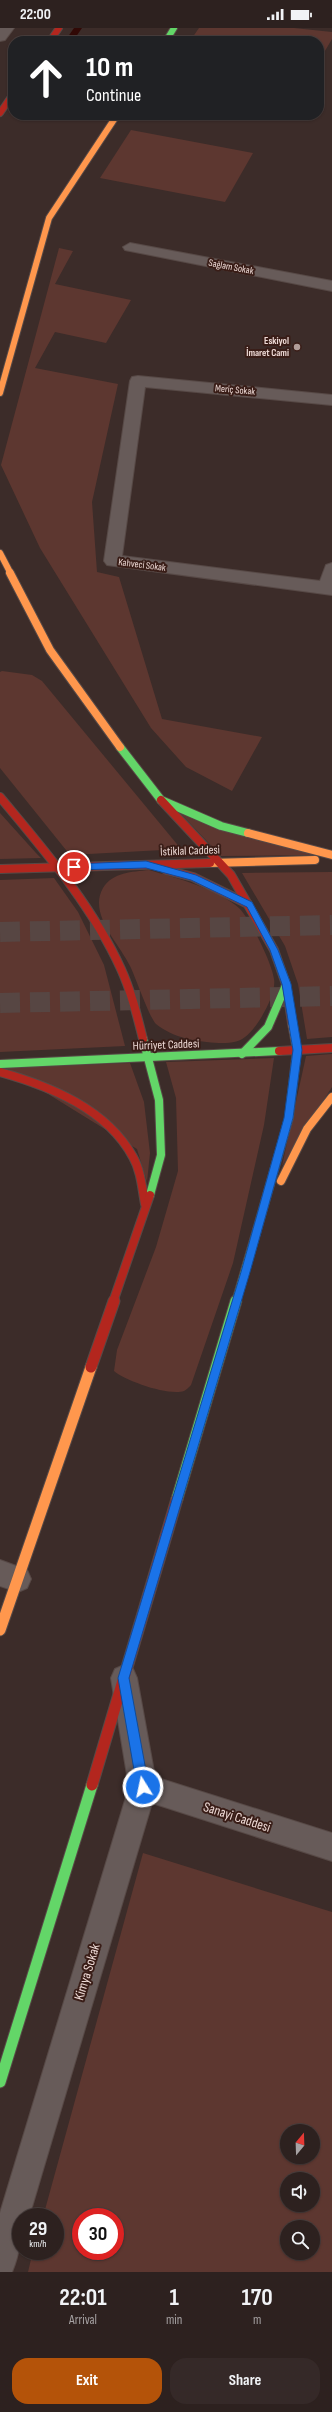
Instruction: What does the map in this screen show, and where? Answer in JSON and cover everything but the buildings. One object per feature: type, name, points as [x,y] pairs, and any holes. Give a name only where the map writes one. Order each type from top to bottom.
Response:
[{"type":"main road","points":[[0,113],[8,101]]},
{"type":"main road","points":[[0,393],[49,218],[114,120]]},
{"type":"main road","points":[[0,553],[50,650],[131,763],[161,800],[217,862],[231,875],[250,905],[274,950],[286,984],[297,1050],[289,1118],[124,1678],[0,2082]]},
{"type":"main road","points":[[0,797],[58,867],[85,907],[117,962],[135,1011],[159,1100],[161,1154],[146,1208],[9,1576],[0,1630]]},
{"type":"main road","points":[[161,800],[221,826],[332,855]]},
{"type":"main road","name":"İstiklal Caddesi","points":[[0,869],[332,860]]},
{"type":"main road","points":[[146,864],[193,877],[250,905]]},
{"type":"main road","points":[[95,877],[126,865]]},
{"type":"main road","points":[[85,907],[84,893],[87,888]]},
{"type":"main road","points":[[242,1054],[258,1040],[268,1027],[286,984]]},
{"type":"main road","points":[[135,1011],[144,1029],[152,1036]]},
{"type":"main road","points":[[169,1046],[196,1055]]},
{"type":"main road","name":"Hürriyet Caddesi","points":[[0,1064],[242,1054],[332,1048]]},
{"type":"main road","points":[[0,1072],[48,1087],[86,1110],[114,1132],[130,1151],[138,1167],[146,1208]]},
{"type":"main road","points":[[257,1229],[307,1129],[332,1097]]},
{"type":"street","points":[[0,37],[7,28]]},
{"type":"street","name":"Sağlam Sokak","points":[[130,247],[332,286]]},
{"type":"street","name":"Meriç Sokak","points":[[138,381],[332,400]]},
{"type":"street","name":"Kahveci Sokak","points":[[138,381],[113,561],[329,589]]},
{"type":"street","points":[[329,589],[332,569]]},
{"type":"street","name":"Kimya Sokak","points":[[0,2264],[143,1787],[124,1678]]},
{"type":"street","name":"Sanayi Caddesi","points":[[143,1787],[332,1847]]},
{"type":"shaded area","points":[[199,28],[294,28],[332,32],[332,39],[324,53],[324,36],[193,36]]},
{"type":"shaded area","points":[[131,130],[253,153],[225,202],[100,178]]},
{"type":"shaded area","points":[[59,248],[73,251],[55,284],[131,300],[106,343],[55,332],[35,368],[118,384],[92,502],[97,572],[119,577],[162,719],[262,737],[232,791],[186,767],[151,728],[40,548],[1,465]]},
{"type":"shaded area","points":[[0,672],[32,675],[42,681],[181,849],[70,855],[0,768]]},
{"type":"shaded area","points":[[179,812],[315,855],[221,856]]},
{"type":"shaded area","points":[[0,813],[36,853],[41,858],[0,859]]},
{"type":"shaded area","points":[[149,870],[197,885],[221,896],[240,909],[255,932],[269,963],[274,979],[274,985],[265,1011],[255,1027],[242,1039],[236,1042],[226,1043],[194,1040],[170,1033],[156,1024],[153,1020],[130,966],[107,928],[99,908],[99,898],[103,888],[112,879],[123,874]]},
{"type":"shaded area","points":[[332,872],[332,1037],[307,1039],[298,984],[285,946],[242,873]]},
{"type":"shaded area","points":[[54,878],[78,912],[104,965],[125,1046],[0,1052],[0,880]]},
{"type":"shaded area","points":[[332,1054],[332,1087],[282,1166],[306,1056]]},
{"type":"shaded area","points":[[274,1058],[264,1125],[233,1263],[191,1385],[184,1391],[177,1392],[158,1390],[137,1383],[114,1371],[117,1350],[156,1247],[178,1171],[176,1098],[166,1062]]},
{"type":"shaded area","points":[[130,1063],[144,1102],[150,1153],[147,1182],[137,1149],[6,1068]]},
{"type":"shaded area","points":[[143,1853],[332,1912],[332,2272],[28,2272],[31,2260],[64,2260],[64,2208],[45,2208]]},
{"type":"waterway","points":[[72,36],[78,28]]},
{"type":"tunnel","points":[[0,932],[332,925]]},
{"type":"tunnel","points":[[0,1003],[332,996]]},
{"type":"traffic: fast","points":[[169,36],[174,28]]},
{"type":"traffic: fast","points":[[120,747],[161,800],[221,826],[248,833]]},
{"type":"traffic: fast","points":[[242,1054],[268,1027],[286,985]]},
{"type":"traffic: fast","points":[[143,1039],[159,1100],[161,1155],[150,1195]]},
{"type":"traffic: fast","points":[[0,1064],[279,1051]]},
{"type":"traffic: fast","points":[[177,1499],[257,1230]]},
{"type":"traffic: fast","points":[[0,2082],[92,1785]]},
{"type":"traffic: slow","points":[[0,393],[49,218],[114,120]]},
{"type":"traffic: slow","points":[[0,553],[50,650],[120,747]]},
{"type":"traffic: slow","points":[[248,833],[332,855]]},
{"type":"traffic: slow","points":[[210,863],[315,860]]},
{"type":"traffic: slow","points":[[257,1230],[289,1118],[297,1050],[292,1023]]},
{"type":"traffic: slow","points":[[281,1181],[307,1129],[332,1097]]},
{"type":"traffic: slow","points":[[0,1630],[91,1367]]},
{"type":"traffic: jam","points":[[53,36],[59,28]]},
{"type":"traffic: jam","points":[[0,113],[8,101]]},
{"type":"traffic: jam","points":[[0,797],[63,876],[92,917],[117,961],[125,980],[143,1039]]},
{"type":"traffic: jam","points":[[161,800],[231,875],[274,950],[286,984],[292,1023]]},
{"type":"traffic: jam","points":[[0,869],[210,863]]},
{"type":"traffic: jam","points":[[166,870],[193,877],[248,904]]},
{"type":"traffic: jam","points":[[279,1051],[332,1048]]},
{"type":"traffic: jam","points":[[0,1072],[18,1077],[56,1092],[76,1102],[109,1126],[123,1141],[133,1157],[139,1174],[145,1204]]},
{"type":"traffic: jam","points":[[91,1367],[150,1195]]},
{"type":"traffic: jam","points":[[92,1785],[177,1499]]},
{"type":"place","name":"Eskiyol İmaret Cami","points":[[297,347]]},
{"type":"route","points":[[74,867],[146,864],[193,877],[223,890],[250,905],[274,950],[286,984],[297,1050],[289,1118],[246,1272],[214,1374],[124,1678],[143,1787]]}]
